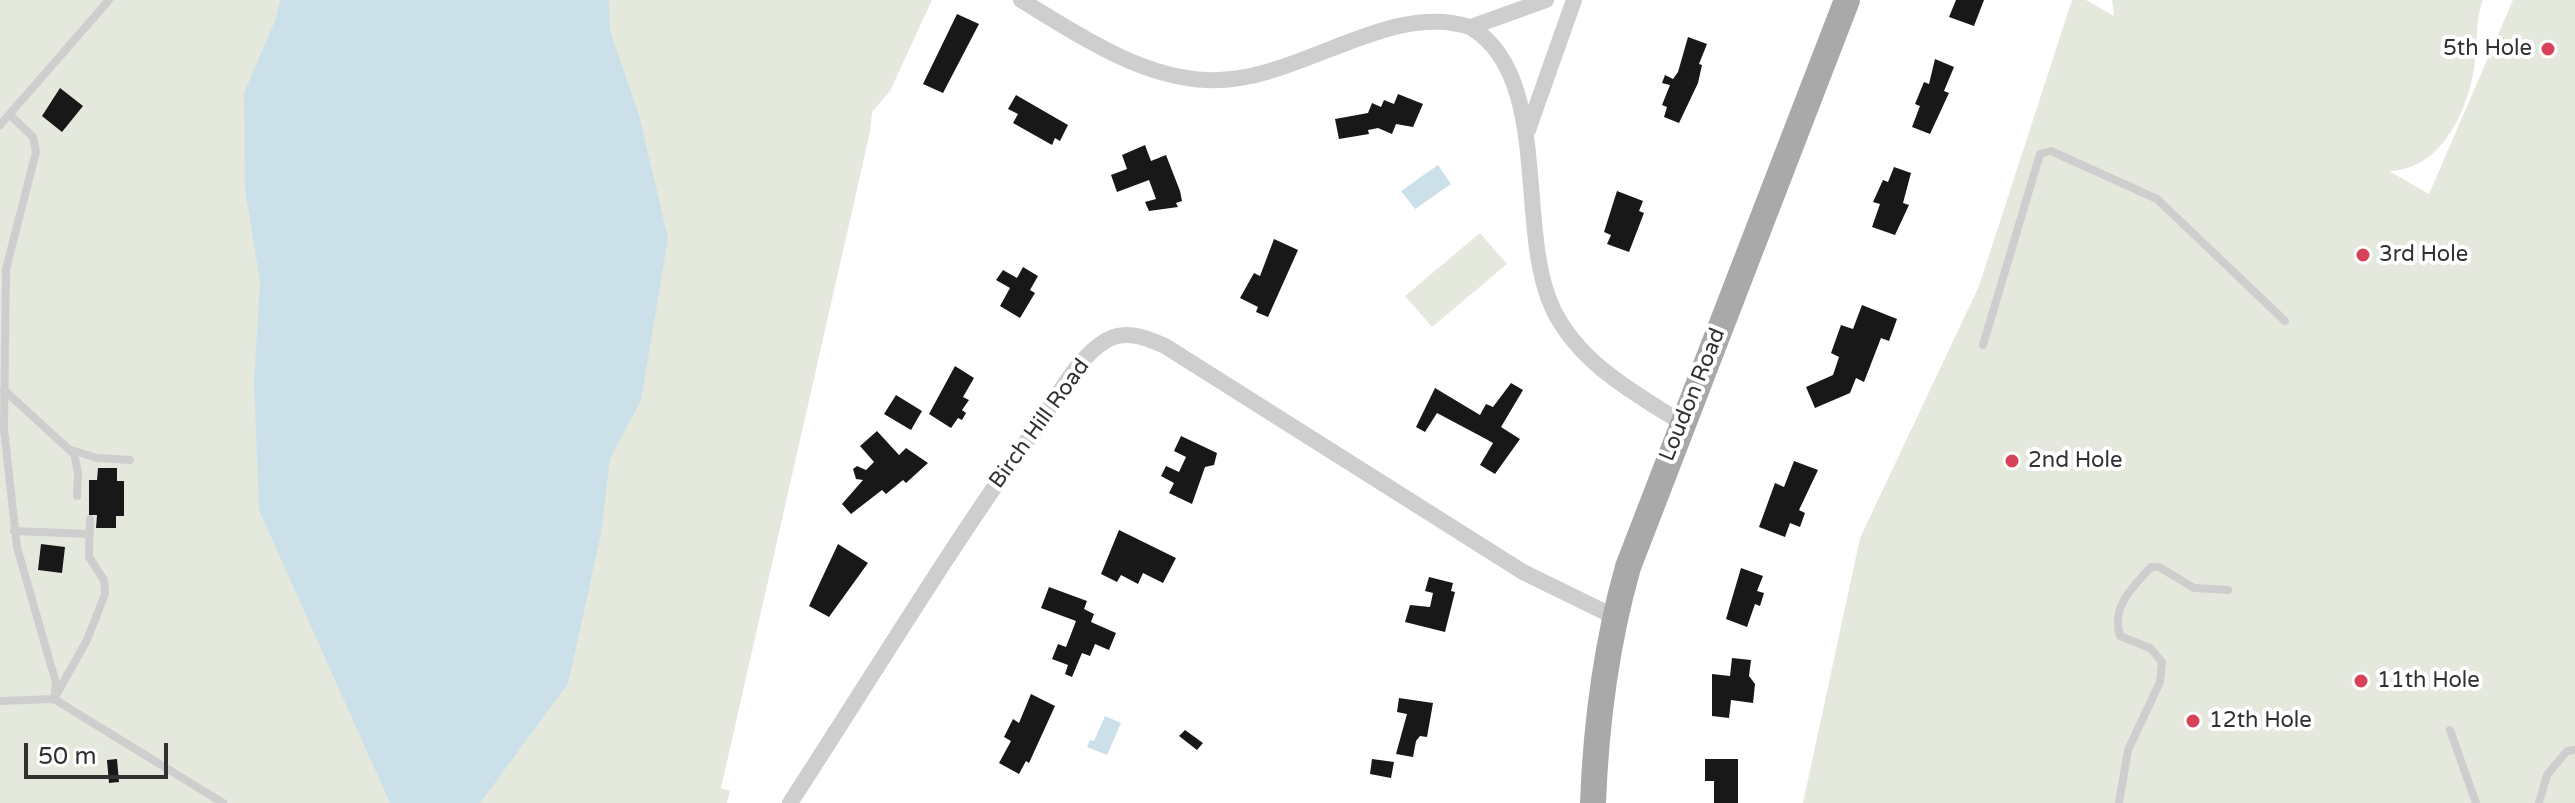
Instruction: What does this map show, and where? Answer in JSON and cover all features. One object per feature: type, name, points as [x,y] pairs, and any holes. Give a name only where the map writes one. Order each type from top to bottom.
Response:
[{"type":"main road","name":"Loudon Road","points":[[1593,803],[1599,705],[1615,617],[1638,538],[1847,0]]},
{"type":"street","points":[[1021,0],[1091,41],[1151,68],[1209,80],[1248,77],[1271,70],[1378,20],[1403,14],[1448,18],[1471,27],[1493,48],[1510,76],[1523,110],[1538,259],[1552,307],[1575,342],[1595,364],[1682,423]]},
{"type":"street","points":[[1471,27],[1546,0]]},
{"type":"street","points":[[1527,135],[1535,103],[1574,0]]},
{"type":"street","name":"Birch Hill Road","points":[[790,803],[1006,469],[1086,359],[1104,342],[1118,336],[1134,335],[1165,346],[1512,565],[1615,617]]},
{"type":"lane","points":[[0,125],[109,0]]},
{"type":"lane","points":[[10,115],[33,137],[36,152],[6,269],[5,459],[14,531],[55,676],[54,699]]},
{"type":"lane","points":[[1983,345],[2040,154],[2051,151],[2157,199],[2285,321]]},
{"type":"lane","points":[[4,390],[71,450],[86,456],[130,460]]},
{"type":"lane","points":[[71,450],[77,465],[77,496]]},
{"type":"lane","points":[[54,699],[87,640],[104,599],[104,580],[89,557],[90,519]]},
{"type":"lane","points":[[14,531],[90,534]]},
{"type":"lane","points":[[2119,803],[2128,750],[2160,682],[2162,662],[2150,648],[2120,636],[2115,619],[2123,599],[2151,567],[2159,567],[2194,588],[2228,590]]},
{"type":"lane","points":[[0,701],[54,699],[223,803]]},
{"type":"lane","points":[[2450,730],[2476,803]]},
{"type":"lane","points":[[2539,803],[2547,775],[2567,751],[2575,750]]},
{"type":"shaded area","points":[[0,0],[932,0],[890,91],[872,112],[870,132],[721,788],[730,791],[727,803],[0,803]]},
{"type":"shaded area","points":[[2072,0],[2086,0],[2114,16],[2112,0],[2483,0],[2472,80],[2450,134],[2424,160],[2408,168],[2389,171],[2429,194],[2513,0],[2575,0],[2575,803],[1803,803],[1860,538],[1979,286]]},
{"type":"shaded area","points":[[1480,233],[1507,264],[1432,327],[1405,296]]},
{"type":"water","points":[[280,0],[609,0],[610,31],[639,115],[668,238],[641,400],[610,459],[601,534],[568,684],[480,803],[390,803],[259,510],[254,382],[260,282],[245,189],[244,93],[275,21]]},
{"type":"water","points":[[1438,165],[1451,184],[1415,209],[1401,191]]},
{"type":"water","points":[[1105,716],[1121,723],[1107,755],[1087,747],[1090,740],[1094,741]]},
{"type":"building","points":[[1956,0],[1984,0],[1974,26],[1949,17]]},
{"type":"building","points":[[957,14],[979,24],[943,93],[923,84]]},
{"type":"building","points":[[1688,37],[1707,44],[1699,64],[1702,65],[1698,83],[1679,123],[1664,117],[1667,107],[1662,105],[1670,85],[1662,83],[1665,75],[1673,79],[1678,72]]},
{"type":"building","points":[[1935,59],[1954,67],[1944,91],[1949,93],[1930,134],[1912,127],[1920,106],[1915,104],[1924,82],[1929,84]]},
{"type":"building","points":[[60,88],[83,106],[62,132],[42,116]]},
{"type":"building","points":[[1398,94],[1423,104],[1413,127],[1396,124],[1392,134],[1378,128],[1368,130],[1369,134],[1339,139],[1335,119],[1368,113],[1372,103],[1381,107],[1384,100],[1394,104]]},
{"type":"building","points":[[1016,95],[1068,125],[1060,141],[1055,138],[1052,145],[1013,123],[1018,114],[1008,109]]},
{"type":"building","points":[[1145,145],[1151,161],[1166,155],[1180,191],[1182,201],[1176,203],[1178,207],[1149,211],[1145,202],[1156,199],[1149,180],[1117,192],[1111,175],[1127,169],[1122,155]]},
{"type":"building","points":[[1894,167],[1911,173],[1903,203],[1909,205],[1895,235],[1872,227],[1880,204],[1873,202],[1883,180],[1888,182]]},
{"type":"building","points":[[1617,191],[1643,201],[1639,211],[1644,213],[1629,252],[1607,244],[1611,235],[1604,232]]},
{"type":"building","points":[[1274,239],[1298,250],[1268,317],[1256,312],[1258,307],[1240,298],[1254,273],[1260,276]]},
{"type":"building","points":[[1023,267],[1038,276],[1030,290],[1035,293],[1020,318],[1000,306],[1010,288],[996,280],[1003,270],[1017,278]]},
{"type":"building","points":[[1862,305],[1897,319],[1889,341],[1881,338],[1864,382],[1856,378],[1850,393],[1815,408],[1806,387],[1833,375],[1839,357],[1831,353],[1841,325],[1853,329]]},
{"type":"building","points":[[955,366],[974,378],[963,397],[969,400],[962,410],[966,413],[951,428],[929,414]]},
{"type":"building","points":[[1511,383],[1523,390],[1501,427],[1520,439],[1495,474],[1480,465],[1493,443],[1437,413],[1425,432],[1416,427],[1435,388],[1480,415],[1486,404],[1493,407]]},
{"type":"building","points":[[896,395],[922,411],[911,430],[884,414]]},
{"type":"building","points":[[877,431],[899,455],[906,448],[928,463],[906,483],[903,480],[886,494],[882,490],[851,514],[842,504],[863,480],[856,479],[853,469],[857,466],[866,470],[874,462],[860,446]]},
{"type":"building","points":[[1181,436],[1217,453],[1214,465],[1205,467],[1192,504],[1169,493],[1174,483],[1161,476],[1166,466],[1179,472],[1186,457],[1174,451]]},
{"type":"building","points":[[1794,461],[1818,470],[1799,510],[1805,513],[1800,527],[1790,523],[1785,537],[1759,527],[1775,483],[1784,487]]},
{"type":"building","points":[[98,468],[117,468],[117,481],[124,481],[124,516],[116,516],[116,528],[96,528],[97,515],[89,515],[89,480],[97,480]]},
{"type":"building","points":[[1119,530],[1176,558],[1163,583],[1143,573],[1138,584],[1121,575],[1117,582],[1101,574]]},
{"type":"building","points":[[41,544],[65,547],[62,573],[38,570]]},
{"type":"building","points":[[838,544],[868,563],[829,617],[809,606]]},
{"type":"building","points":[[1741,568],[1763,576],[1757,591],[1764,593],[1760,606],[1755,604],[1747,627],[1726,619]]},
{"type":"building","points":[[1429,577],[1453,583],[1451,591],[1455,592],[1445,632],[1405,622],[1410,605],[1430,607],[1433,593],[1425,591]]},
{"type":"building","points":[[1049,587],[1087,601],[1084,609],[1094,614],[1091,622],[1116,633],[1109,650],[1095,644],[1090,656],[1082,653],[1072,677],[1065,674],[1068,665],[1052,659],[1058,644],[1066,647],[1076,621],[1041,608]]},
{"type":"building","points":[[1732,658],[1751,660],[1749,676],[1755,684],[1753,703],[1731,700],[1729,718],[1712,716],[1712,674],[1730,676]]},
{"type":"building","points":[[1031,694],[1055,706],[1029,763],[1026,761],[1019,774],[999,763],[1011,741],[1004,737],[1013,719],[1019,723]]},
{"type":"building","points":[[1399,698],[1433,703],[1427,737],[1420,736],[1416,741],[1413,757],[1396,754],[1407,714],[1397,712]]},
{"type":"building","points":[[1185,730],[1203,743],[1197,750],[1179,736]]},
{"type":"building","points":[[117,759],[119,782],[109,783],[107,760]]},
{"type":"building","points":[[1372,759],[1394,762],[1391,778],[1370,774]]},
{"type":"building","points":[[1705,759],[1738,759],[1738,803],[1714,803],[1714,781],[1705,781]]},
{"type":"place","name":"5th Hole","points":[[2548,49]]},
{"type":"place","name":"3rd Hole","points":[[2363,255]]},
{"type":"place","name":"2nd Hole","points":[[2012,461]]},
{"type":"place","name":"11th Hole","points":[[2361,681]]},
{"type":"place","name":"12th Hole","points":[[2193,721]]}]
